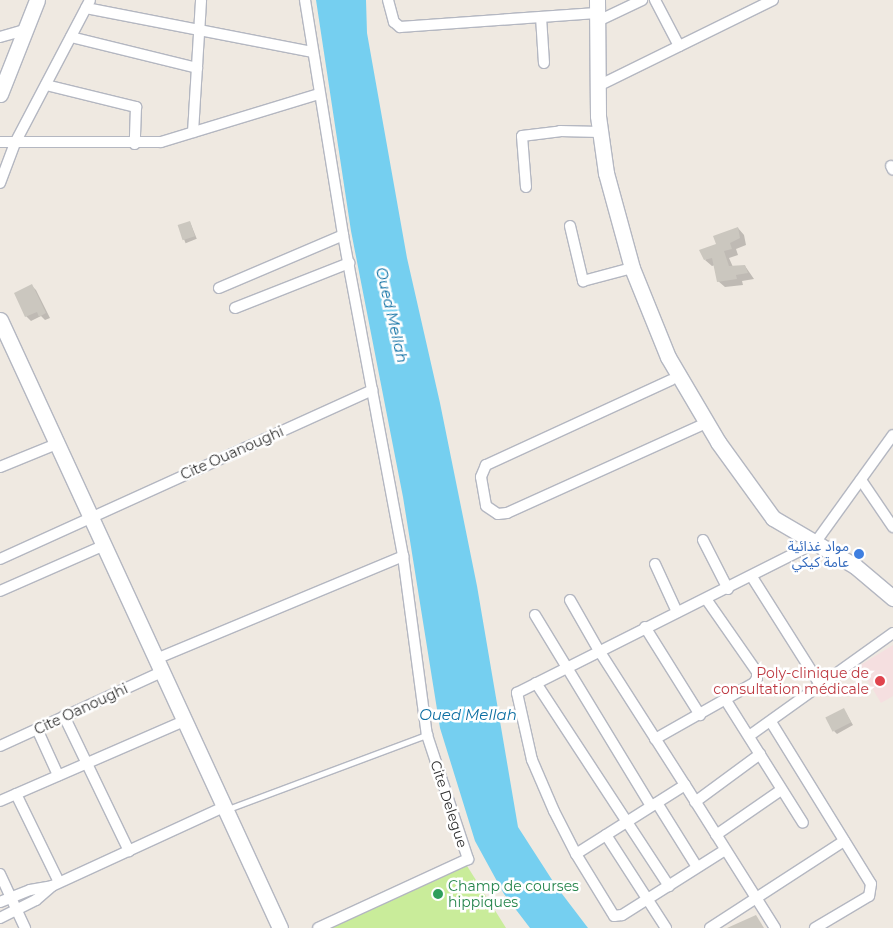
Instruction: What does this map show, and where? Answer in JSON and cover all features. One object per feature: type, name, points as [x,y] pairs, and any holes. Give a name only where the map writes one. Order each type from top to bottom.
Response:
[{"type":"street","points":[[27,0],[28,23]]},
{"type":"street","points":[[0,94],[4,73],[37,0]]},
{"type":"street","points":[[193,132],[201,0]]},
{"type":"street","points":[[302,0],[348,263],[403,556],[429,734]]},
{"type":"street","points":[[388,0],[394,22],[400,27],[597,11],[642,0]]},
{"type":"street","points":[[655,0],[680,46]]},
{"type":"street","points":[[598,86],[773,0]]},
{"type":"street","points":[[0,183],[15,143],[88,4],[199,31],[312,52]]},
{"type":"street","points":[[597,11],[600,132],[610,193],[632,268],[668,357],[706,423],[752,493],[773,518],[855,566],[893,598]]},
{"type":"street","points":[[541,17],[544,63]]},
{"type":"street","points":[[0,37],[28,23]]},
{"type":"street","points":[[71,37],[197,68]]},
{"type":"street","points":[[46,84],[136,107],[135,144]]},
{"type":"street","points":[[0,142],[135,144],[160,142],[318,94]]},
{"type":"street","points":[[526,187],[522,136],[560,130],[600,132]]},
{"type":"street","points":[[570,226],[583,281],[632,268]]},
{"type":"street","points":[[219,288],[343,235]]},
{"type":"street","points":[[235,308],[348,263]]},
{"type":"street","points":[[0,320],[59,443],[224,809],[280,928]]},
{"type":"street","points":[[671,380],[486,465],[481,477],[486,506],[498,514],[507,512],[706,423]]},
{"type":"street","name":"Cite Ouanoughi","points":[[0,559],[372,390]]},
{"type":"street","points":[[725,850],[622,915],[614,916],[576,854],[532,760],[515,694],[598,649],[728,589],[815,543],[893,435]]},
{"type":"street","points":[[0,467],[59,443]]},
{"type":"street","points":[[861,480],[893,527]]},
{"type":"street","points":[[703,540],[728,589]]},
{"type":"street","points":[[0,591],[105,545]]},
{"type":"street","points":[[159,666],[403,556]]},
{"type":"street","points":[[655,564],[677,612]]},
{"type":"street","points":[[752,577],[822,686]]},
{"type":"street","points":[[655,739],[754,683],[756,672],[706,599]]},
{"type":"street","points":[[570,600],[598,649],[774,928]]},
{"type":"street","points":[[535,615],[654,804],[697,867]]},
{"type":"street","points":[[645,627],[700,715]]},
{"type":"street","points":[[749,736],[822,686],[893,633]]},
{"type":"street","name":"Cite Oanoughi","points":[[0,746],[64,716],[159,666]]},
{"type":"street","points":[[536,683],[669,886]]},
{"type":"street","points":[[725,699],[803,823]]},
{"type":"street","points":[[64,716],[128,851]]},
{"type":"street","points":[[0,801],[184,720]]},
{"type":"street","points":[[771,722],[873,891],[869,896],[815,928]]},
{"type":"street","points":[[37,729],[58,775]]},
{"type":"street","name":"Cite Delegue","points":[[318,928],[468,859],[429,734]]},
{"type":"street","points":[[696,802],[760,754]]},
{"type":"street","points":[[576,854],[685,785]]},
{"type":"street","points":[[716,835],[781,790]]},
{"type":"street","points":[[16,794],[56,884]]},
{"type":"street","points":[[0,902],[12,896],[56,884],[224,809]]},
{"type":"street","points":[[606,835],[666,928]]},
{"type":"street","points":[[710,928],[844,841]]},
{"type":"street","points":[[0,874],[12,896],[25,928]]},
{"type":"street","points":[[0,918],[42,896],[56,884]]},
{"type":"lane","points":[[224,809],[429,734]]},
{"type":"shaded area","name":"Poly-clinique de consultation médicale","points":[[893,645],[893,696],[881,703],[859,666]]},
{"type":"green space","name":"Champ de courses hippiques","points":[[464,861],[506,928],[319,928]]},
{"type":"water","name":"Oued Mellah","points":[[316,0],[366,0],[367,33],[407,258],[440,403],[477,586],[518,827],[556,886],[588,928],[530,928],[504,894],[475,841],[440,728],[403,497],[351,231]]},
{"type":"building","points":[[190,221],[195,236],[183,240],[178,225]]},
{"type":"building","points":[[738,227],[740,238],[730,243],[732,249],[724,251],[729,266],[745,265],[748,273],[736,275],[737,279],[717,282],[712,258],[704,260],[699,250],[716,244],[713,236]]},
{"type":"building","points":[[32,284],[46,313],[39,317],[37,312],[25,317],[14,293]]},
{"type":"building","points":[[844,708],[851,722],[833,732],[825,718]]},
{"type":"building","points":[[756,915],[764,928],[727,928]]},
{"type":"place","name":"مواد غذائية عامة كيكي","points":[[859,554]]},
{"type":"place","name":"Poly-clinique de consultation médicale","points":[[880,681]]},
{"type":"place","name":"Champ de courses hippiques","points":[[438,894]]}]
